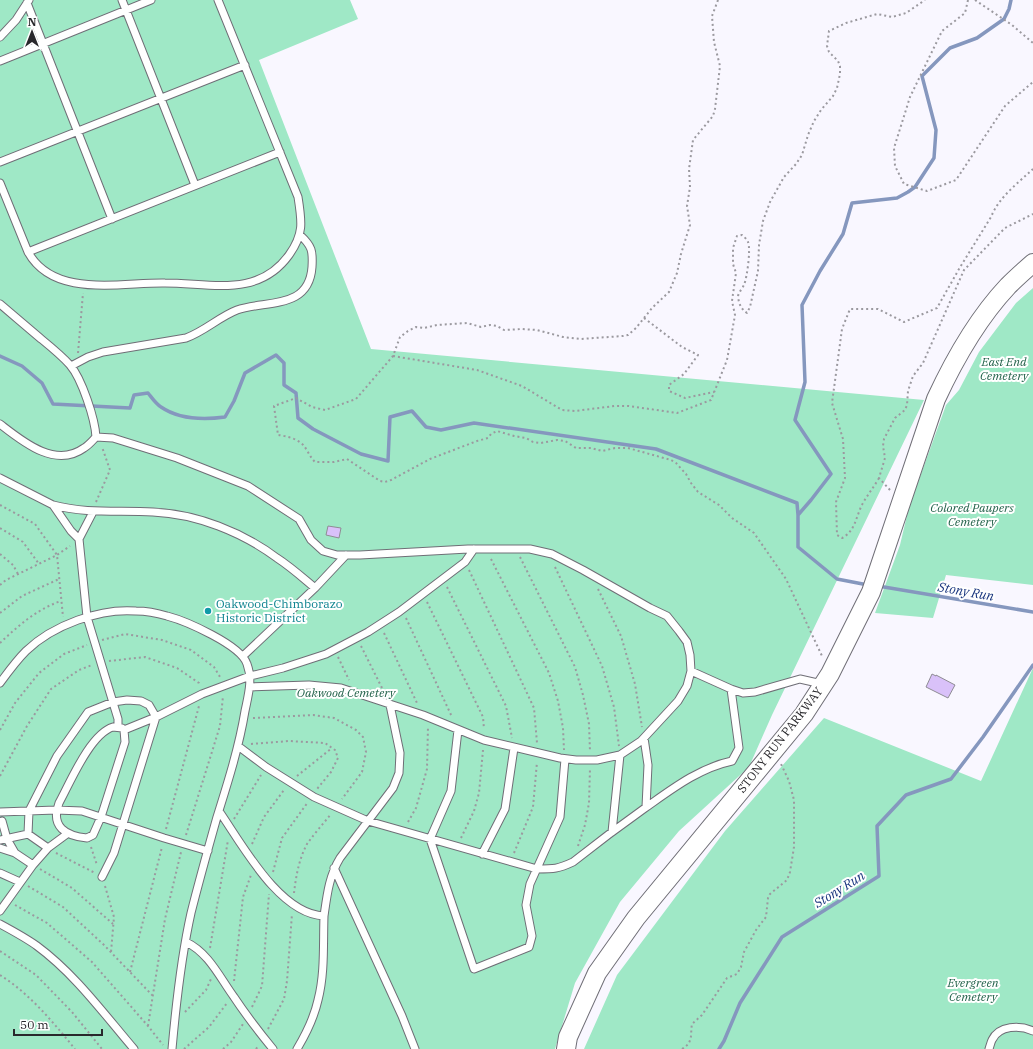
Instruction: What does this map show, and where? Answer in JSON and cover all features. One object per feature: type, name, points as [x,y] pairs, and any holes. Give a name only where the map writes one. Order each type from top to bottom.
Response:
[{"type":"street","name":"STONY RUN PARKWAY","points":[[566,1049],[568,1037],[597,974],[636,918],[804,714],[827,679],[871,592],[936,399],[949,369],[976,326],[1008,286],[1033,263]]},
{"type":"lane","points":[[122,0],[196,186]]},
{"type":"lane","points":[[0,61],[151,0]]},
{"type":"lane","points":[[0,183],[28,252],[37,266],[46,273],[61,279],[84,285],[97,286],[160,283],[235,285],[251,283],[275,270],[288,255],[300,235],[301,218],[298,197],[218,0]]},
{"type":"lane","points":[[0,37],[16,20],[28,2]]},
{"type":"lane","points":[[28,2],[77,132],[112,219]]},
{"type":"lane","points":[[0,162],[245,65]]},
{"type":"lane","points":[[28,252],[280,152]]},
{"type":"lane","points":[[71,366],[88,357],[103,352],[186,338],[195,335],[239,310],[286,301],[295,297],[307,286],[312,272],[312,251],[310,244],[300,235]]},
{"type":"lane","points":[[0,304],[71,366],[92,413],[96,437]]},
{"type":"lane","points":[[0,424],[36,449],[47,453],[58,455],[77,453],[85,448],[96,437],[113,438],[177,458],[248,486],[299,519],[311,540],[323,551],[337,555],[474,549],[530,549],[552,554],[667,616],[687,642],[690,655],[691,672],[687,686],[678,701],[644,738],[620,755],[597,760],[565,759],[538,754],[484,740],[423,715],[341,688],[309,685],[250,687]]},
{"type":"lane","points":[[0,478],[53,504],[66,508],[155,512],[178,515],[205,522],[243,537],[262,547],[316,588]]},
{"type":"lane","points":[[53,504],[76,541],[87,617],[101,662],[121,728],[125,742],[101,817],[93,834],[87,838],[67,834],[60,827],[57,820],[56,810],[83,758],[93,743],[108,728],[121,728],[156,716],[202,694],[250,676],[283,668],[335,650],[402,610],[465,562],[474,549]]},
{"type":"lane","points":[[76,541],[93,509]]},
{"type":"lane","points":[[243,656],[316,588],[346,555]]},
{"type":"lane","points":[[0,682],[27,650],[46,635],[87,617],[104,613],[124,611],[149,612],[184,621],[227,644],[243,656],[247,663],[250,676],[250,687],[244,718],[238,746],[191,915],[174,1023],[172,1049]]},
{"type":"lane","points":[[691,672],[731,690],[743,693],[755,692],[800,679],[827,679]]},
{"type":"lane","points":[[238,746],[266,767],[312,796],[368,821],[537,869],[561,868],[573,862],[646,807],[695,775],[713,766],[732,761],[739,748],[731,690]]},
{"type":"lane","points":[[28,834],[29,811],[57,756],[88,712],[113,702],[127,700],[141,701],[149,705],[156,716],[114,853],[102,877]]},
{"type":"lane","points":[[297,1049],[312,1019],[318,1001],[323,973],[324,916],[329,883],[334,868],[393,788],[399,773],[400,753],[390,705]]},
{"type":"lane","points":[[458,730],[451,792],[430,839],[474,969],[529,947],[532,936],[526,905],[530,884],[560,817],[565,759]]},
{"type":"lane","points":[[644,738],[648,765],[646,807]]},
{"type":"lane","points":[[482,854],[505,809],[514,748]]},
{"type":"lane","points":[[612,832],[620,755]]},
{"type":"lane","points":[[14,853],[4,840],[1,812],[56,810],[82,811],[208,851]]},
{"type":"lane","points":[[220,811],[248,854],[270,883],[293,904],[317,916],[324,916]]},
{"type":"lane","points":[[4,840],[28,834],[48,848]]},
{"type":"lane","points":[[0,911],[3,899],[20,882],[48,848],[67,834]]},
{"type":"lane","points":[[0,848],[14,853],[33,865]]},
{"type":"lane","points":[[334,868],[402,1016],[415,1049]]},
{"type":"lane","points":[[0,873],[20,882]]},
{"type":"lane","points":[[0,924],[37,946],[55,961],[74,980],[134,1049]]},
{"type":"lane","points":[[186,942],[193,946],[216,969],[247,1017],[273,1049]]},
{"type":"lane","points":[[989,1049],[992,1038],[1006,1028],[1018,1026],[1033,1030]]},
{"type":"path","points":[[718,0],[712,16],[714,42],[720,66],[719,77],[713,116],[693,140],[689,169],[690,187],[687,206],[690,225],[677,273],[669,292],[652,308],[636,328],[628,335],[623,336],[580,339],[563,337],[530,329],[504,330],[497,326],[490,325],[481,327],[467,323],[437,325],[424,328],[416,327],[408,330],[400,337],[393,356],[356,399],[325,410],[312,407],[296,398],[274,406],[278,435],[288,437],[304,445],[309,455],[315,462],[334,462],[347,459],[376,479],[385,482],[430,459],[477,440],[488,438],[491,434],[497,431],[526,438],[533,442],[541,443],[557,440],[565,441],[576,448],[591,448],[602,451],[615,448],[628,448],[672,460],[686,474],[690,483],[698,492],[719,505],[732,518],[754,532],[786,580],[827,679]]},
{"type":"path","points":[[393,356],[477,370],[522,386],[562,410],[575,411],[615,406],[629,406],[677,412],[711,400],[727,360],[735,315],[732,301],[736,273],[733,264],[735,240],[737,236],[742,235],[748,240],[749,246],[747,272],[744,286],[738,295],[740,306],[743,311],[747,313],[750,307],[758,271],[759,245],[763,221],[770,202],[784,177],[802,155],[814,121],[833,96],[837,88],[840,66],[838,61],[829,52],[827,46],[829,31],[846,23],[877,14],[892,17],[906,13],[925,0]]},
{"type":"path","points":[[968,0],[964,13],[942,31],[910,97],[894,148],[894,166],[904,184],[927,191],[956,180],[1005,106],[1033,82]]},
{"type":"path","points":[[975,0],[1012,25],[1033,43]]},
{"type":"path","points":[[1033,169],[1011,189],[994,209],[991,217],[937,308],[904,322],[878,309],[850,309],[842,329],[832,403],[843,439],[845,478],[836,502],[837,535],[842,538],[849,535],[856,522],[862,504],[879,478],[885,458],[883,446],[884,439],[895,418],[905,410],[908,405],[908,391],[913,376],[923,363],[964,270],[1005,228],[1033,214]]},
{"type":"path","points":[[78,350],[83,288]]},
{"type":"path","points":[[644,318],[682,347],[698,355],[684,374],[669,385],[670,391],[685,398],[714,392]]},
{"type":"path","points":[[93,509],[110,470],[103,448]]},
{"type":"path","points":[[879,478],[900,504]]},
{"type":"path","points":[[0,505],[35,524],[57,555],[64,627]]},
{"type":"path","points":[[0,528],[23,542],[40,564]]},
{"type":"path","points":[[0,585],[18,574],[57,555],[76,541]]},
{"type":"path","points":[[486,549],[549,673],[558,701],[562,721],[565,759]]},
{"type":"path","points":[[516,549],[575,667],[589,724],[589,803],[585,825],[573,862]]},
{"type":"path","points":[[549,553],[602,666],[614,707],[620,755]]},
{"type":"path","points":[[0,554],[13,565],[18,574]]},
{"type":"path","points":[[0,558],[3,555]]},
{"type":"path","points":[[465,562],[534,708],[538,754],[533,806],[511,861]]},
{"type":"path","points":[[590,574],[621,636],[635,684],[644,738]]},
{"type":"path","points":[[0,613],[22,596],[59,579]]},
{"type":"path","points":[[443,579],[506,706],[514,748]]},
{"type":"path","points":[[423,594],[483,717],[484,740],[478,793],[474,811],[457,847]]},
{"type":"path","points":[[0,643],[23,622],[49,605],[61,601]]},
{"type":"path","points":[[402,610],[458,730]]},
{"type":"path","points":[[380,624],[428,723],[427,769],[416,808],[402,831]]},
{"type":"path","points":[[357,638],[390,705]]},
{"type":"path","points":[[335,650],[354,692]]},
{"type":"path","points":[[0,776],[27,726],[51,689],[79,670],[101,662],[145,657],[177,668],[199,683],[202,694],[130,972]]},
{"type":"path","points":[[244,718],[313,714],[334,718],[356,730],[363,737],[366,752],[362,772],[308,844],[300,861],[296,875],[284,999],[264,1038],[256,1049]]},
{"type":"path","points":[[223,1049],[231,1042],[247,1017],[262,986],[270,883],[282,838],[331,772],[338,758],[335,750],[325,743],[289,741],[246,745]]},
{"type":"path","points":[[248,854],[264,817],[290,782],[332,748]]},
{"type":"path","points":[[682,1049],[687,1046],[692,1036],[692,1024],[702,1015],[727,978],[737,974],[741,967],[744,952],[756,930],[766,917],[768,898],[770,894],[788,880],[794,847],[794,800],[789,780],[774,750]]},
{"type":"path","points":[[208,961],[230,826],[266,767]]},
{"type":"path","points":[[87,838],[102,877],[114,917],[111,952]]},
{"type":"path","points":[[48,848],[102,877]]},
{"type":"path","points":[[184,1049],[209,1026],[233,996],[243,897],[256,864]]},
{"type":"path","points":[[33,865],[72,888],[113,924]]},
{"type":"path","points":[[20,882],[63,907],[111,952],[153,996]]},
{"type":"path","points":[[3,899],[47,923],[92,962],[166,1049]]},
{"type":"path","points":[[0,951],[36,976],[72,1012],[102,1049]]},
{"type":"path","points":[[174,1023],[206,990],[216,969]]},
{"type":"path","points":[[0,975],[27,996],[58,1028],[75,1049]]},
{"type":"green space","name":"Oakwood Cemetery","points":[[0,0],[350,0],[358,19],[259,60],[371,349],[924,400],[772,715],[749,767],[679,831],[620,902],[575,983],[555,1049],[0,1049]]},
{"type":"green space","name":"Colored Paupers Cemetery","points":[[1033,288],[1033,585],[946,575],[933,618],[875,613],[900,545],[909,507],[946,405],[959,390],[979,352],[1016,303]]},
{"type":"green space","name":"Evergreen Cemetery","points":[[1033,668],[1033,1049],[584,1049],[617,975],[725,831],[824,718],[981,781]]},
{"type":"building","points":[[328,526],[341,528],[339,538],[326,535]]},
{"type":"building","points":[[932,674],[955,685],[948,698],[926,687]]},
{"type":"waterway","points":[[868,585],[837,579],[798,547],[798,515],[831,474],[795,420],[805,382],[802,305],[820,271],[843,234],[852,203],[897,198],[908,192],[915,187],[934,158],[936,130],[922,76],[950,48],[977,38],[1004,19],[1009,9],[1011,0]]},
{"type":"waterway","points":[[0,356],[22,366],[42,383],[53,404],[130,408],[134,395],[148,393],[157,404],[168,411],[184,417],[208,419],[225,417],[234,401],[245,373],[276,355],[284,363],[284,385],[296,393],[298,418],[313,429],[361,454],[388,461],[390,417],[412,411],[426,427],[441,430],[474,423],[656,449],[797,503],[798,515]]},
{"type":"waterway","name":"Stony Run","points":[[878,586],[1033,612]]},
{"type":"waterway","name":"Stony Run","points":[[719,1049],[724,1041],[740,1003],[782,937],[879,876],[877,826],[906,795],[951,779],[983,737],[1033,665]]},
{"type":"place","name":"Oakwood-Chimborazo Historic District","points":[[208,611]]},
{"type":"park label","name":"East End Cemetery","points":[[1004,369]]}]
